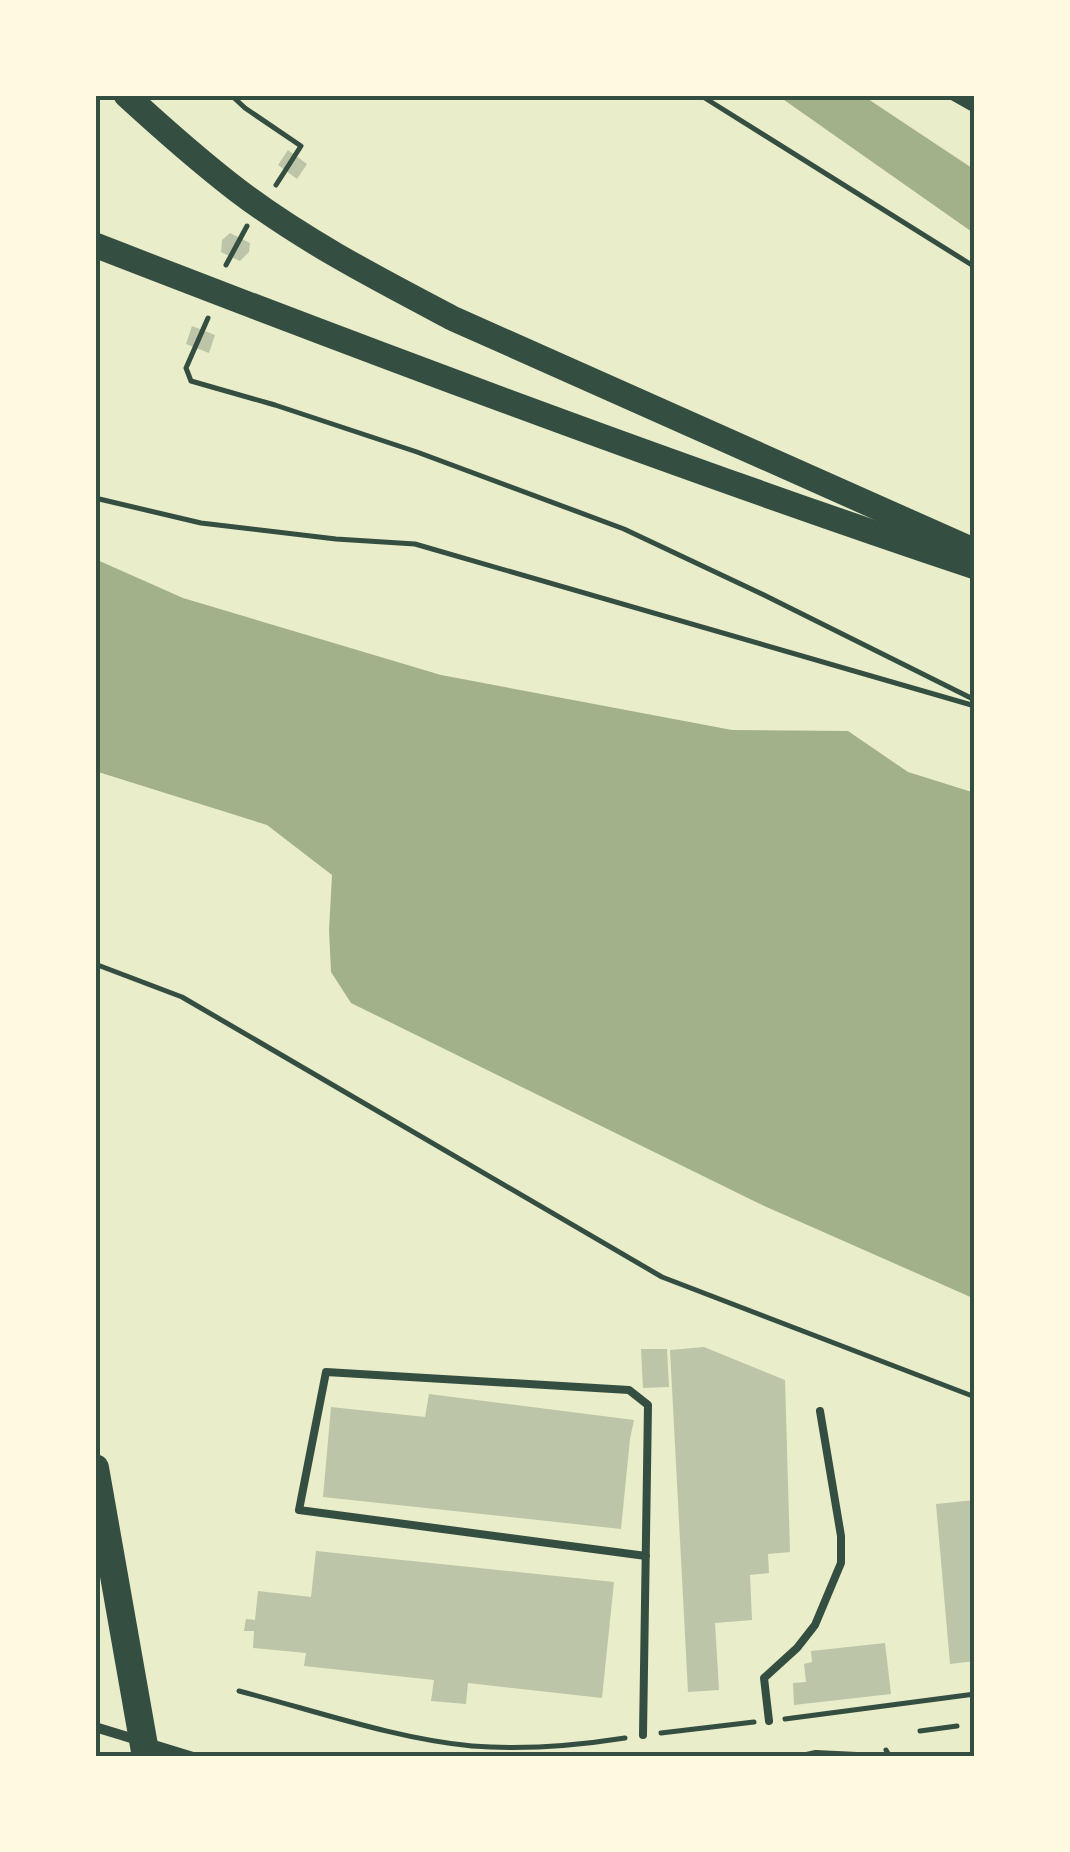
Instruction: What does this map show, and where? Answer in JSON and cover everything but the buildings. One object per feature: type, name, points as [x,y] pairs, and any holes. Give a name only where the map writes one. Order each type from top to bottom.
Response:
[{"type":"highway","points":[[126,95],[179,144],[239,191],[372,276],[472,327],[975,551]]},
{"type":"highway","points":[[95,246],[804,510],[975,567]]},
{"type":"highway","points":[[95,1468],[146,1757]]},
{"type":"street","points":[[952,95],[975,108]]},
{"type":"street","points":[[974,1722],[975,1741]]},
{"type":"street","points":[[95,1727],[193,1757]]},
{"type":"street","points":[[807,1757],[857,1757]]},
{"type":"lane","points":[[643,1736],[646,1556],[648,1405],[629,1390],[326,1372],[299,1510],[646,1556]]},
{"type":"lane","points":[[769,1721],[764,1678],[815,1625],[841,1563],[842,1536],[820,1412]]},
{"type":"path","points":[[231,95],[301,146],[286,170]]},
{"type":"path","points":[[700,95],[975,267]]},
{"type":"path","points":[[229,256],[239,237]]},
{"type":"path","points":[[204,331],[186,368],[191,381],[276,404],[418,452],[624,529],[764,594],[975,703]]},
{"type":"path","points":[[95,498],[201,523],[415,544],[975,703]]},
{"type":"path","points":[[95,964],[182,997],[662,1277],[975,1397]]},
{"type":"path","points":[[240,1690],[404,1734],[471,1746],[568,1747],[975,1694]]},
{"type":"path","points":[[920,1731],[974,1722]]},
{"type":"path","points":[[886,1750],[890,1757]]},
{"type":"shaded area","points":[[777,95],[862,95],[975,170],[975,234]]},
{"type":"shaded area","points":[[95,559],[183,598],[441,675],[732,730],[848,731],[908,772],[975,793],[975,1299],[760,1204],[351,1003],[331,972],[332,875],[267,825],[95,771]]}]
